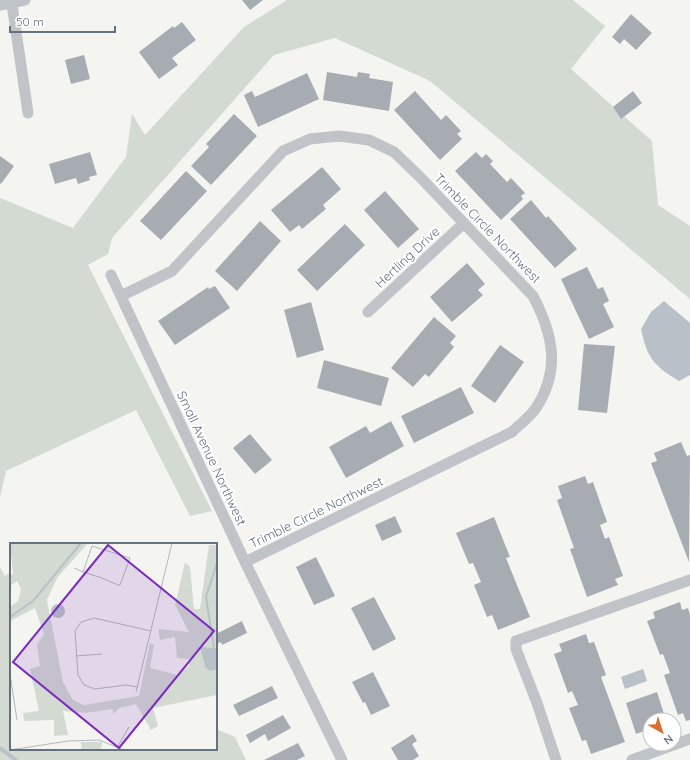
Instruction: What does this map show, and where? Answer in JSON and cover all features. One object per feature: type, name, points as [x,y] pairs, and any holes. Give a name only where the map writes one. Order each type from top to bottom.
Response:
[{"type":"street","points":[[0,5],[12,4],[25,0]]},
{"type":"street","points":[[12,4],[28,113]]},
{"type":"street","name":"Trimble Circle Northwest","points":[[121,296],[172,271],[260,173],[283,151],[310,139],[339,136],[369,140],[394,152],[533,296],[544,316],[552,346],[551,376],[536,409],[512,432],[245,562]]},
{"type":"street","name":"Hertling Drive","points":[[368,312],[464,223]]},
{"type":"street","name":"Small Avenue Northwest","points":[[111,275],[245,562],[342,760]]},
{"type":"street","points":[[556,760],[516,650],[516,642],[690,580]]},
{"type":"street","points":[[632,760],[659,755],[690,739]]},
{"type":"shaded area","points":[[287,0],[573,0],[605,26],[571,69],[652,141],[658,205],[690,226],[690,299],[430,81],[335,38],[274,55],[112,238],[108,254],[88,265],[212,511],[190,516],[136,410],[6,471],[0,497],[0,198],[73,228],[126,157],[132,114],[145,135],[244,27]]},
{"type":"shaded area","points":[[664,301],[690,323],[690,375],[679,381],[663,371],[653,360],[646,347],[641,329],[651,312]]},
{"type":"shaded area","points":[[0,567],[5,576],[10,573],[10,750],[217,750],[217,729],[235,737],[246,760],[0,760]]},
{"type":"shaded area","points":[[643,669],[647,681],[625,689],[621,677]]},
{"type":"building","points":[[242,0],[263,0],[250,10]]},
{"type":"building","points":[[631,14],[652,33],[636,50],[624,39],[620,44],[612,37]]},
{"type":"building","points":[[182,22],[196,40],[172,58],[178,65],[159,79],[139,52],[173,26],[174,28]]},
{"type":"building","points":[[84,55],[90,79],[71,84],[65,60]]},
{"type":"building","points":[[327,72],[357,77],[358,72],[370,74],[369,78],[393,82],[389,111],[323,100]]},
{"type":"building","points":[[307,73],[319,99],[258,127],[244,95],[252,91],[255,97]]},
{"type":"building","points":[[415,91],[441,120],[446,115],[461,131],[457,134],[462,139],[440,160],[394,110]]},
{"type":"building","points":[[633,91],[642,103],[621,119],[613,107]]},
{"type":"building","points":[[234,114],[257,136],[211,185],[191,166],[209,147],[206,144]]},
{"type":"building","points":[[90,152],[97,175],[89,177],[90,180],[78,184],[76,178],[55,184],[49,164]]},
{"type":"building","points":[[476,152],[482,158],[486,154],[493,161],[490,164],[507,182],[511,178],[525,193],[521,196],[523,199],[501,220],[455,171]]},
{"type":"building","points":[[0,156],[14,166],[1,184],[0,183]]},
{"type":"building","points":[[322,167],[341,189],[323,205],[326,209],[302,229],[299,225],[290,232],[271,210]]},
{"type":"building","points":[[186,171],[207,191],[161,240],[140,221]]},
{"type":"building","points":[[385,191],[419,229],[398,248],[364,210]]},
{"type":"building","points":[[531,200],[546,218],[548,216],[577,249],[555,268],[510,219]]},
{"type":"building","points":[[260,221],[281,241],[237,291],[215,271]]},
{"type":"building","points":[[345,224],[365,245],[317,291],[297,270]]},
{"type":"building","points":[[467,263],[485,284],[478,290],[483,295],[452,322],[430,297]]},
{"type":"building","points":[[587,267],[598,289],[603,287],[609,301],[603,304],[614,327],[589,339],[561,279]]},
{"type":"building","points":[[215,286],[230,308],[175,345],[158,321],[208,287],[209,289]]},
{"type":"building","points":[[311,302],[324,350],[297,358],[284,310]]},
{"type":"building","points":[[434,317],[456,336],[450,343],[454,347],[429,377],[425,374],[413,387],[391,368]]},
{"type":"building","points":[[584,344],[615,346],[607,413],[578,410]]},
{"type":"building","points":[[500,345],[524,362],[495,403],[471,386]]},
{"type":"building","points":[[324,360],[389,378],[381,406],[317,388]]},
{"type":"building","points":[[461,387],[474,413],[414,443],[401,416]]},
{"type":"building","points":[[391,421],[404,446],[346,478],[329,447],[366,426],[370,433]]},
{"type":"building","points":[[250,434],[272,460],[255,474],[233,448]]},
{"type":"building","points":[[681,442],[687,456],[690,455],[689,562],[651,463],[657,461],[654,453]]},
{"type":"building","points":[[585,476],[588,484],[593,482],[607,522],[600,525],[605,539],[609,537],[623,576],[615,579],[618,585],[587,597],[570,549],[574,548],[557,500],[562,498],[558,486]]},
{"type":"building","points":[[395,516],[402,532],[382,541],[375,525]]},
{"type":"building","points":[[494,517],[510,557],[506,558],[530,617],[498,630],[492,615],[487,617],[474,585],[481,582],[473,563],[469,564],[456,533]]},
{"type":"building","points":[[316,557],[335,596],[314,605],[296,567]]},
{"type":"building","points":[[374,597],[396,639],[373,651],[351,608]]},
{"type":"building","points":[[680,602],[682,610],[688,608],[690,615],[690,720],[686,721],[682,712],[677,712],[664,675],[670,673],[663,654],[660,655],[647,621],[655,618],[653,612]]},
{"type":"building","points":[[242,621],[247,633],[222,645],[221,642],[217,644],[217,634]]},
{"type":"building","points":[[586,634],[589,643],[594,642],[606,675],[601,677],[625,742],[591,754],[586,740],[582,741],[569,708],[578,705],[572,691],[568,693],[554,654],[562,651],[559,644]]},
{"type":"building","points":[[373,672],[390,706],[371,715],[365,702],[363,703],[352,682]]},
{"type":"building","points":[[272,686],[278,698],[239,716],[233,705]]},
{"type":"building","points":[[657,692],[663,712],[642,712],[642,732],[636,734],[626,703]]},
{"type":"building","points":[[283,715],[291,728],[268,741],[265,734],[250,743],[246,735]]},
{"type":"building","points":[[413,734],[417,741],[412,744],[419,756],[413,760],[398,760],[391,748]]},
{"type":"building","points":[[298,743],[305,756],[297,760],[264,760]]},
{"type":"waterway","points":[[0,748],[16,760]]}]
